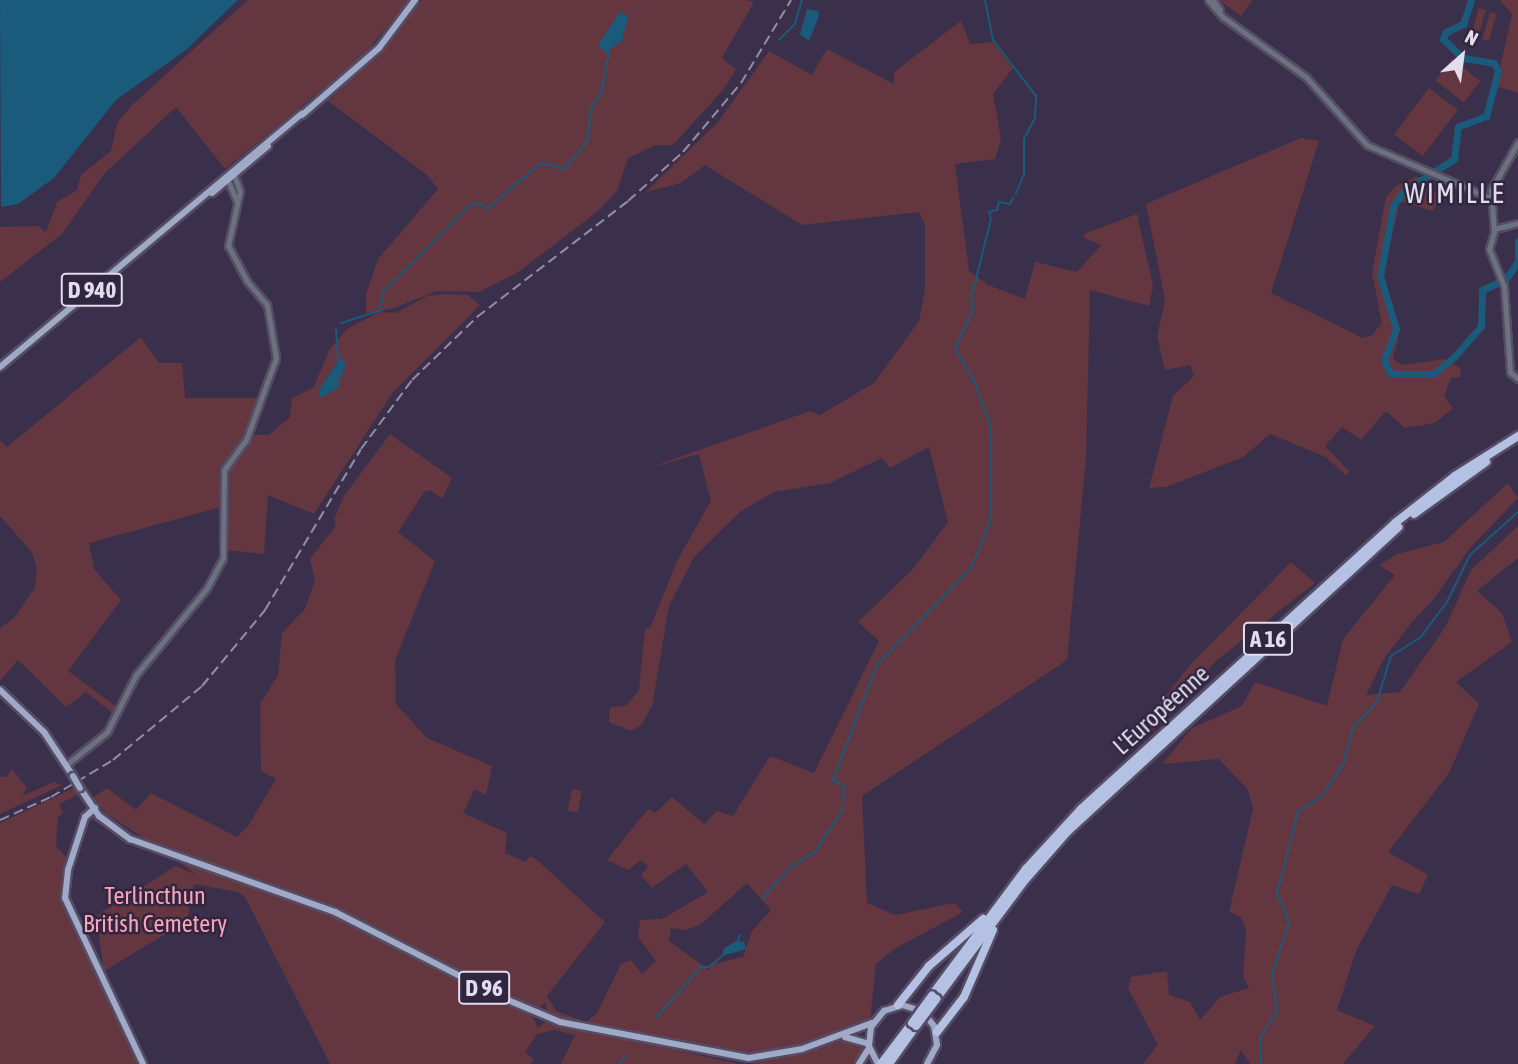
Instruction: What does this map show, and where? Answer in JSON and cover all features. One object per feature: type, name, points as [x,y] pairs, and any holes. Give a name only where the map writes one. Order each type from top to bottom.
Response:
[{"type":"highway","name":"L'Européenne","points":[[880,1064],[893,1053],[1033,861],[1082,809],[1390,528],[1455,476],[1518,436]]},
{"type":"highway","name":"L'Européenne","points":[[934,997],[1012,897],[1079,820],[1384,541],[1443,492],[1518,442]]},
{"type":"highway","points":[[898,1005],[929,966],[973,930],[1033,861]]},
{"type":"highway","points":[[937,1032],[965,994],[981,951],[1012,897]]},
{"type":"highway","name":"L'Européenne","points":[[889,1064],[893,1053]]},
{"type":"main road","name":"D 940","points":[[0,367],[375,52],[415,0]]},
{"type":"main road","name":"D 96","points":[[0,690],[44,732],[94,808],[118,833],[338,914],[503,998],[560,1022],[738,1057],[786,1053],[833,1039],[872,1023]]},
{"type":"main road","points":[[94,808],[82,827],[70,863],[65,883],[68,907],[129,1026],[143,1064]]},
{"type":"main road","points":[[82,827],[100,815]]},
{"type":"main road","points":[[859,1064],[869,1046],[872,1023],[882,1012],[898,1005],[923,1012],[937,1032],[936,1051],[928,1064]]},
{"type":"main road","name":"D 96","points":[[833,1039],[854,1037],[869,1046]]},
{"type":"main road","points":[[869,1046],[880,1064]]},
{"type":"street","points":[[1210,0],[1237,27],[1306,77],[1364,142],[1423,171],[1490,198]]},
{"type":"street","points":[[1518,142],[1495,178],[1490,198],[1494,229],[1489,251],[1502,276],[1510,372],[1518,379]]},
{"type":"street","points":[[66,765],[106,734],[136,676],[207,588],[222,561],[225,470],[246,440],[276,358],[267,303],[247,281],[228,246],[239,185],[233,172]]},
{"type":"street","points":[[226,178],[237,204]]},
{"type":"street","points":[[1494,229],[1518,223]]},
{"type":"green space","points":[[248,0],[409,0],[363,56],[225,169],[176,107],[104,174],[62,234],[0,282],[0,227],[38,226],[46,232],[57,202],[77,190],[81,175],[111,151],[117,123],[131,106]]},
{"type":"green space","points":[[422,0],[754,2],[722,58],[736,69],[723,90],[673,145],[656,145],[628,158],[617,191],[597,212],[517,273],[479,292],[437,291],[394,308],[366,313],[366,295],[378,259],[438,189],[427,175],[328,101],[387,47]]},
{"type":"green space","points":[[1219,0],[1250,0],[1252,1],[1241,16]]},
{"type":"green space","points":[[1500,0],[1518,0],[1518,93],[1496,86],[1512,14]]},
{"type":"green space","points":[[1479,8],[1486,10],[1478,37],[1471,35]]},
{"type":"green space","points":[[1490,12],[1497,14],[1489,41],[1482,39]]},
{"type":"green space","points":[[961,21],[970,44],[993,42],[1013,68],[993,94],[1001,139],[995,159],[955,164],[969,271],[988,285],[1025,299],[1035,262],[1077,272],[1101,245],[1084,238],[1084,234],[1137,214],[1153,286],[1149,306],[1090,290],[1086,458],[1067,660],[862,796],[867,903],[895,915],[954,903],[963,912],[896,948],[876,964],[870,1021],[797,1047],[751,1054],[559,1020],[547,1012],[545,1002],[537,1010],[518,1002],[324,904],[160,848],[108,815],[92,798],[107,788],[136,810],[151,793],[237,837],[248,826],[276,779],[261,771],[260,704],[278,675],[282,633],[305,609],[315,581],[310,559],[336,526],[334,519],[344,496],[390,434],[452,478],[442,499],[430,490],[424,492],[398,532],[435,561],[395,660],[396,704],[427,738],[492,766],[486,795],[475,789],[463,813],[507,833],[505,853],[526,862],[530,856],[536,859],[605,922],[547,996],[556,1011],[586,1022],[597,1013],[621,964],[631,960],[642,974],[656,961],[638,937],[640,920],[662,919],[708,892],[686,864],[652,888],[641,875],[648,866],[641,860],[628,870],[607,860],[648,809],[655,813],[672,797],[704,824],[717,811],[733,816],[770,756],[814,773],[879,641],[858,622],[913,569],[948,522],[929,447],[890,468],[882,458],[830,483],[774,492],[741,511],[694,557],[669,606],[652,706],[641,725],[631,731],[609,722],[610,707],[626,706],[639,690],[645,629],[650,628],[677,561],[711,501],[699,454],[643,470],[810,411],[820,415],[874,383],[919,321],[925,290],[925,224],[919,212],[802,225],[705,165],[681,183],[646,192],[718,122],[769,51],[812,75],[827,49],[894,84],[894,72]],"holes":[[[747,883],[771,910],[752,931],[743,957],[713,964],[709,970],[669,941],[671,928],[686,930],[700,925]]]},
{"type":"green space","points":[[1452,59],[1480,81],[1464,102],[1435,80]]},
{"type":"green space","points":[[1429,88],[1458,110],[1423,156],[1394,134]]},
{"type":"green space","points":[[1301,138],[1319,141],[1271,293],[1363,338],[1372,335],[1382,323],[1372,273],[1386,197],[1396,186],[1415,177],[1430,177],[1422,183],[1441,194],[1433,211],[1400,201],[1383,274],[1400,330],[1393,359],[1402,365],[1445,359],[1461,369],[1460,377],[1451,378],[1444,396],[1453,408],[1435,423],[1405,428],[1386,411],[1361,440],[1342,427],[1325,446],[1350,472],[1345,475],[1326,457],[1270,434],[1243,457],[1166,487],[1149,488],[1173,396],[1194,376],[1190,365],[1165,370],[1157,336],[1165,300],[1146,204]]},
{"type":"green space","points":[[468,295],[480,305],[393,392],[314,514],[268,495],[264,554],[226,550],[225,506],[89,543],[94,569],[121,600],[68,671],[118,708],[115,715],[86,692],[66,707],[18,660],[0,681],[0,628],[15,617],[35,587],[37,570],[32,552],[0,516],[0,440],[7,447],[141,337],[159,363],[182,363],[185,398],[264,398],[251,435],[269,435],[290,417],[292,398],[314,387],[329,350],[347,329],[379,312],[396,313],[427,296]]},
{"type":"green space","points":[[1508,483],[1518,498],[1470,548],[1433,600],[1412,622],[1383,660],[1366,695],[1400,692],[1446,626],[1471,570],[1518,526],[1518,558],[1477,591],[1502,613],[1512,642],[1456,682],[1479,704],[1449,773],[1388,852],[1428,875],[1419,894],[1392,885],[1356,951],[1337,1010],[1375,1026],[1343,1064],[1250,1064],[1241,1050],[1235,1064],[1143,1064],[1158,1045],[1128,988],[1131,977],[1167,971],[1169,995],[1190,1002],[1200,1020],[1220,997],[1249,988],[1243,976],[1246,930],[1241,917],[1229,912],[1253,809],[1248,790],[1219,759],[1162,764],[1192,728],[1242,706],[1255,682],[1327,706],[1343,639],[1395,575],[1379,565],[1397,554],[1444,542]]},
{"type":"green space","points":[[1291,562],[1315,583],[1217,660],[1159,726],[1134,745],[1128,743],[1191,664]]},
{"type":"green space","points":[[12,769],[27,788],[22,796],[54,782],[62,785],[0,814],[0,777],[6,777]]},
{"type":"green space","points":[[76,787],[80,794],[59,804],[63,813],[58,818],[56,846],[66,857],[60,899],[140,1064],[0,1064],[0,823]]},
{"type":"green space","points":[[572,789],[582,791],[578,813],[568,811]]},
{"type":"green space","name":"Terlincthun British Cemetery","points":[[174,858],[333,915],[532,1016],[538,1028],[546,1021],[739,1064],[561,1064],[575,1035],[554,1030],[537,1034],[525,1052],[534,1059],[531,1064],[330,1064],[245,897],[238,892],[194,884],[187,921],[104,971],[96,916],[176,866],[196,875]]},
{"type":"green space","points":[[849,1039],[865,1044],[862,1058],[852,1064],[751,1064]]},
{"type":"water","points":[[0,0],[238,0],[187,49],[116,100],[54,178],[18,204],[1,207]]},
{"type":"water","points":[[807,9],[818,11],[819,16],[809,41],[800,34]]},
{"type":"water","points":[[620,12],[628,16],[622,41],[610,49],[609,56],[598,45]]},
{"type":"water","points":[[341,357],[346,364],[341,378],[332,379],[340,380],[338,388],[320,398],[319,390]]},
{"type":"water","points":[[737,941],[744,942],[746,949],[722,956],[724,948]]},
{"type":"waterway","points":[[779,40],[795,24],[802,0]]},
{"type":"waterway","points":[[985,0],[993,40],[1036,96],[1035,118],[1024,139],[1024,174],[1016,194]]},
{"type":"waterway","points":[[1471,0],[1463,24],[1446,32],[1443,39],[1463,58],[1494,63],[1498,71],[1486,116],[1458,127],[1454,159],[1404,191],[1393,206],[1380,276],[1396,329],[1384,361],[1391,374],[1433,374],[1455,356],[1481,326],[1482,290],[1506,279],[1518,261]]},
{"type":"waterway","points":[[381,306],[383,292],[470,205],[480,203],[487,209],[541,163],[564,169],[587,142],[591,109],[601,93],[608,56]]},
{"type":"waterway","points":[[843,802],[844,786],[833,780],[877,665],[972,567],[991,518],[990,424],[974,381],[955,348],[973,311],[971,299],[991,219],[989,212],[997,210],[999,202],[1010,204],[1013,198]]},
{"type":"waterway","points":[[1518,241],[1518,257]]},
{"type":"waterway","points":[[341,323],[382,310]]},
{"type":"waterway","points":[[336,329],[338,359]]},
{"type":"waterway","points":[[1261,1064],[1260,1038],[1277,1012],[1272,974],[1289,922],[1277,893],[1298,811],[1322,796],[1343,765],[1353,728],[1377,702],[1391,656],[1420,638],[1447,602],[1470,555],[1518,512]]},
{"type":"waterway","points":[[762,899],[790,868],[815,852],[844,808]]},
{"type":"waterway","points":[[737,943],[740,934]]},
{"type":"waterway","points":[[656,1018],[701,967],[709,967],[722,956]]},
{"type":"waterway","points":[[619,1064],[624,1057]]},
{"type":"railway","points":[[0,820],[51,797],[113,760],[202,686],[265,610],[361,449],[412,380],[477,317],[628,201],[683,152],[741,83],[791,0]]},
{"type":"district","name":"WIMILLE","points":[[1455,193]]}]
